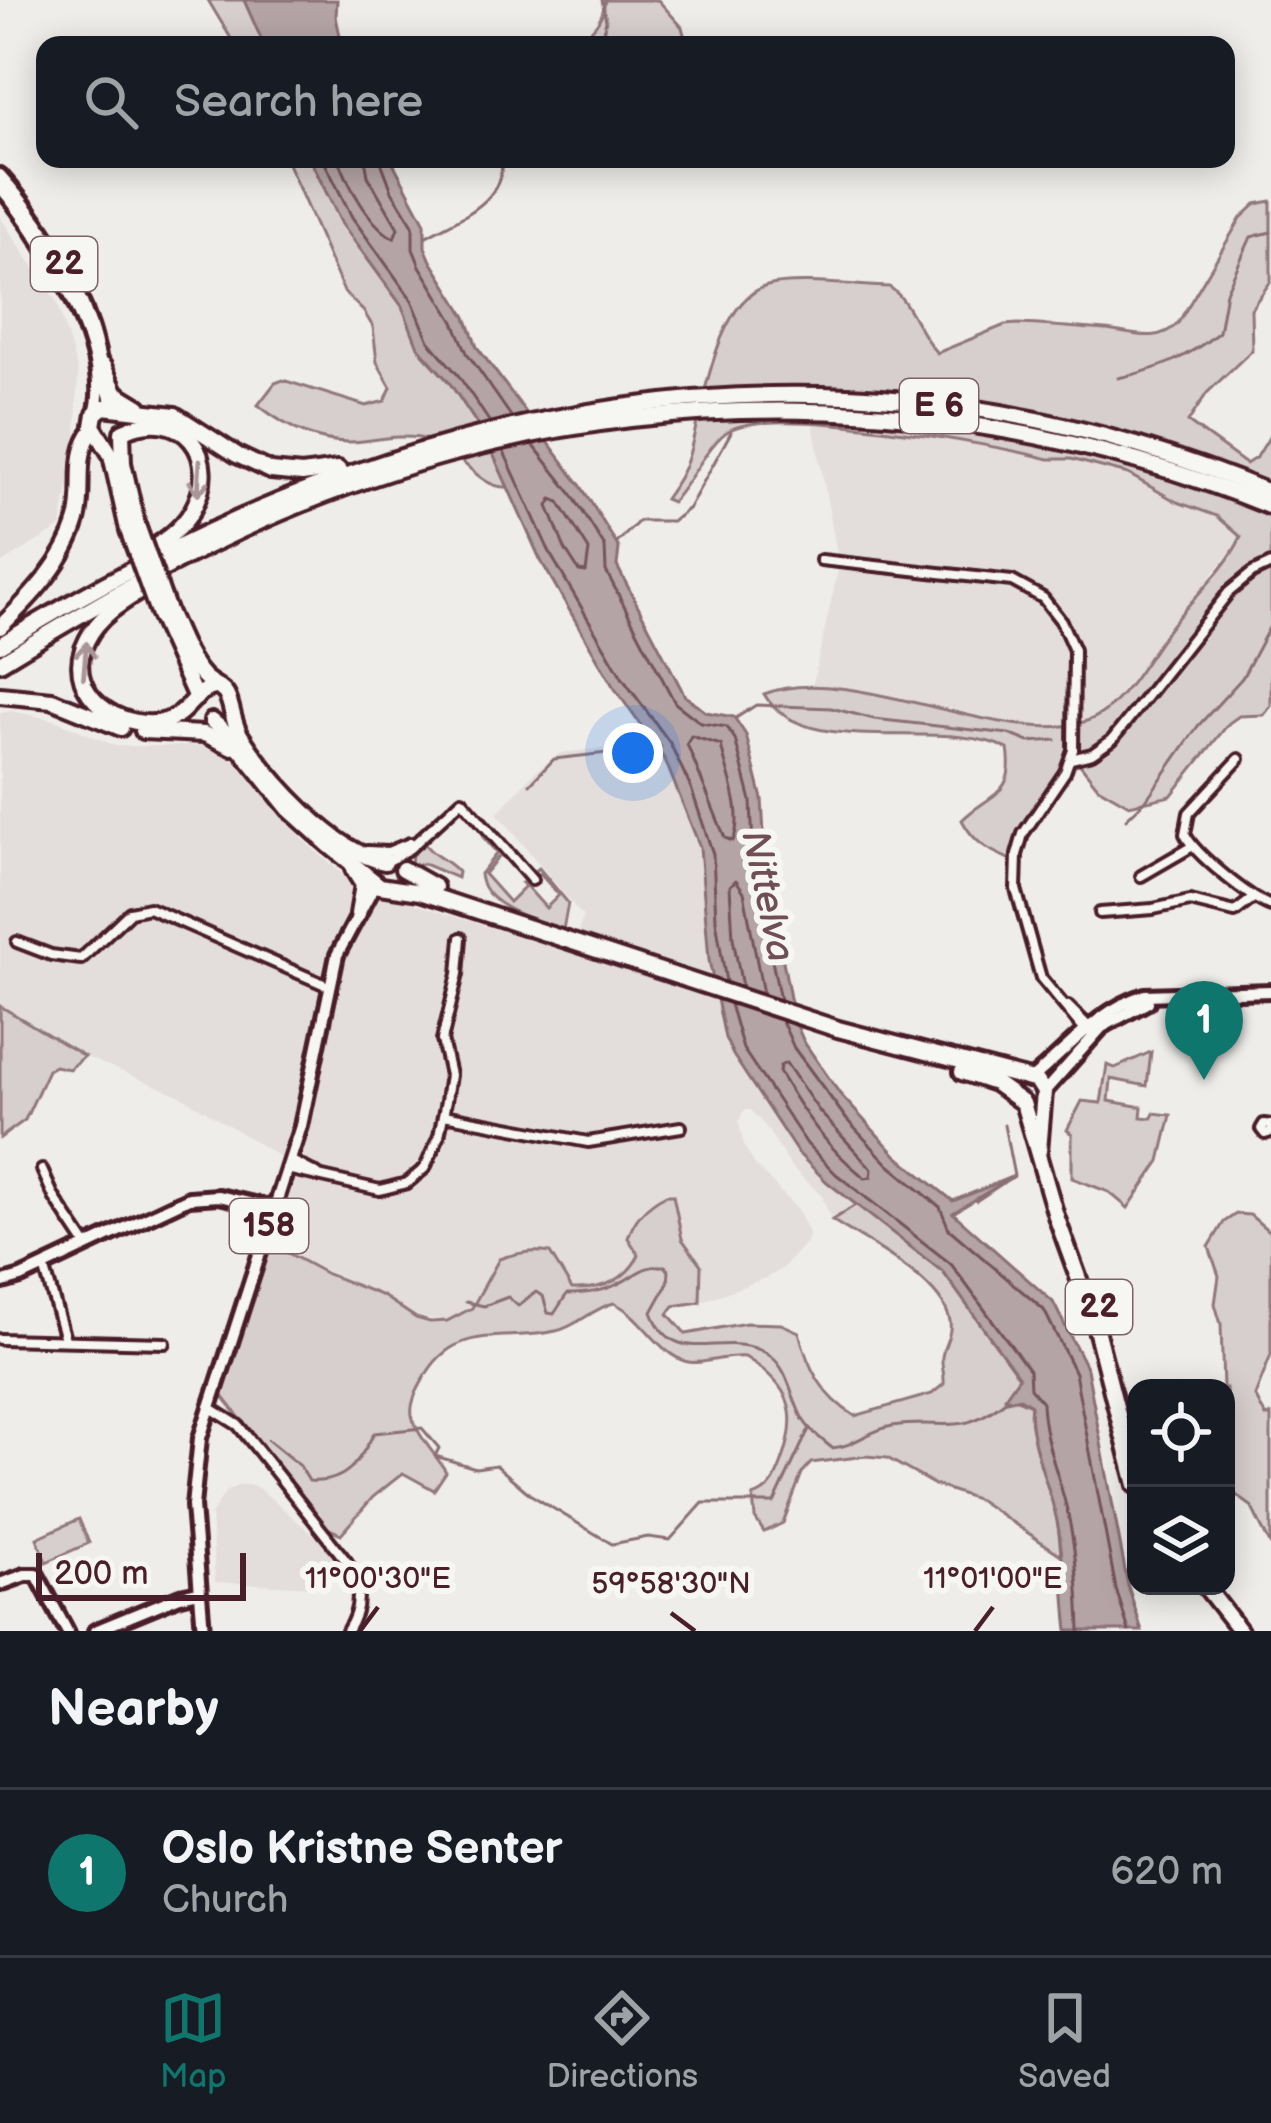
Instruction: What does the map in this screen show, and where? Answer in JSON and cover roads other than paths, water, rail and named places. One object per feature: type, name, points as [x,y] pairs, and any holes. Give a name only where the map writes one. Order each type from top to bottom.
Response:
[{"type":"highway","points":[[103,366],[120,397],[150,411]]},
{"type":"highway","name":"E 6","points":[[0,645],[110,580],[259,508],[378,462],[599,415],[635,403],[798,396],[933,405],[1097,435],[1271,493]]},
{"type":"highway","points":[[0,626],[45,579],[72,532],[81,497],[81,451],[103,407],[181,418],[271,471],[323,472],[378,462]]},
{"type":"highway","name":"22","points":[[116,408],[125,418],[123,463],[132,527]]},
{"type":"highway","name":"E 6","points":[[599,415],[748,410],[927,417],[1092,447],[1271,508]]},
{"type":"highway","points":[[96,426],[113,438],[152,421],[177,428],[198,452],[203,479],[200,494],[181,526],[110,580]]},
{"type":"highway","name":"22","points":[[96,426],[111,455],[198,712],[252,759],[289,809],[384,884],[838,1029],[1040,1083],[1039,1151]]},
{"type":"highway","name":"E 6","points":[[0,663],[216,542],[440,450]]},
{"type":"highway","points":[[215,687],[204,689],[178,718],[124,720],[104,710],[88,694],[80,661],[88,637],[105,617],[216,542]]},
{"type":"highway","name":"22","points":[[163,613],[193,662],[226,695],[252,759]]},
{"type":"highway","name":"22","points":[[193,662],[233,689],[252,759]]},
{"type":"highway","points":[[0,694],[39,697],[119,727],[211,736],[252,759]]},
{"type":"highway","points":[[150,731],[224,716],[229,708]]},
{"type":"highway","name":"22","points":[[340,847],[395,865],[422,882],[542,931]]},
{"type":"highway","name":"22","points":[[340,847],[363,885],[358,914]]},
{"type":"highway","points":[[384,884],[395,865]]},
{"type":"highway","points":[[384,884],[377,870],[395,865]]},
{"type":"highway","name":"22","points":[[838,1029],[987,1080],[1021,1100],[1052,1199],[1099,1306],[1127,1450]]},
{"type":"highway","points":[[1028,1080],[1018,1089],[1021,1100],[1030,1106],[1042,1096]]},
{"type":"highway","points":[[1212,1595],[1240,1631]]},
{"type":"main road","name":"22","points":[[0,175],[41,226],[65,267],[86,311],[116,408]]},
{"type":"main road","name":"22","points":[[0,187],[43,244],[78,314],[95,366],[96,426]]},
{"type":"main road","name":"158","points":[[203,1631],[193,1485],[209,1407],[305,1110],[332,973],[358,914],[384,884]]},
{"type":"main road","name":"158","points":[[332,973],[384,884]]},
{"type":"main road","points":[[1028,1080],[1088,1030],[1166,995],[1271,991]]},
{"type":"main road","points":[[1042,1096],[1088,1030]]},
{"type":"main road","points":[[0,1283],[182,1200],[212,1196],[273,1213]]},
{"type":"main road","points":[[0,1585],[37,1575],[67,1631]]},
{"type":"main road","points":[[95,1631],[200,1592]]},
{"type":"street","points":[[821,560],[1012,581],[1042,598],[1061,620],[1074,650],[1071,759],[1023,834],[1016,869],[1020,910],[1038,970],[1088,1030]]},
{"type":"street","points":[[1071,759],[1092,754],[1112,740],[1229,592],[1271,564]]},
{"type":"street","points":[[1239,759],[1189,813],[1185,835],[1191,847],[1252,898],[1271,906]]},
{"type":"street","points":[[395,865],[462,800],[526,878]]},
{"type":"street","points":[[340,847],[383,853],[414,844]]},
{"type":"street","points":[[1141,876],[1191,847]]},
{"type":"street","points":[[1100,913],[1190,901],[1235,912],[1252,898]]},
{"type":"street","points":[[17,942],[51,955],[81,959],[130,912],[149,908],[328,986]]},
{"type":"street","points":[[289,1165],[380,1190],[407,1183],[433,1156],[450,1075],[442,1040],[458,974],[461,938]]},
{"type":"street","points":[[444,1115],[588,1142],[681,1127]]},
{"type":"street","points":[[42,1170],[86,1245]]},
{"type":"street","points":[[44,1265],[65,1340]]},
{"type":"street","points":[[0,1339],[165,1343]]},
{"type":"street","points":[[209,1407],[238,1425],[347,1562],[360,1601],[347,1631]]},
{"type":"water","points":[[244,0],[337,0],[340,36],[260,36]]},
{"type":"water","name":"Nittelva","points":[[314,168],[396,168],[425,223],[425,247],[431,261],[466,317],[477,347],[581,486],[619,548],[617,566],[685,696],[706,712],[734,717],[746,735],[762,799],[766,871],[794,1019],[840,1094],[897,1156],[953,1201],[1014,1176],[953,1213],[1053,1302],[1087,1369],[1127,1595],[1142,1631],[1068,1631],[1058,1526],[1032,1432],[1031,1405],[1005,1397],[1019,1377],[943,1272],[827,1182],[797,1152],[733,1055],[709,960],[700,847],[665,760],[613,686],[540,559],[485,436],[449,382],[418,347],[402,306],[342,224]]},
{"type":"waterway","points":[[602,0],[606,20],[602,36]]},
{"type":"waterway","points":[[425,237],[477,208],[495,188],[501,168]]},
{"type":"waterway","points":[[1118,378],[1172,362],[1219,332],[1226,292],[1251,237],[1271,232]]},
{"type":"waterway","points":[[617,543],[639,521],[673,521],[689,508],[731,432]]},
{"type":"waterway","points":[[1126,819],[1242,678],[1271,624]]},
{"type":"waterway","points":[[736,718],[756,705],[831,708],[874,719],[1009,734],[1029,742],[1056,740]]},
{"type":"waterway","points":[[530,784],[554,759],[661,747]]},
{"type":"waterway","points":[[1004,1125],[1011,1178]]},
{"type":"waterway","points":[[976,1201],[1003,1183]]},
{"type":"waterway","points":[[466,1302],[484,1306],[508,1297],[518,1306],[536,1292],[543,1296],[548,1313],[554,1314],[567,1294],[606,1289],[645,1269],[665,1266],[668,1283],[652,1312],[661,1329],[685,1344],[744,1346],[770,1356],[784,1372],[804,1421],[832,1448],[893,1426],[965,1423],[1009,1398]]},
{"type":"waterway","points":[[268,1440],[300,1466],[309,1481],[322,1481],[350,1469],[374,1433],[422,1428],[439,1448],[435,1456],[476,1468],[496,1465],[531,1495],[612,1544],[648,1537],[670,1540],[703,1503],[774,1503],[809,1429]]},
{"type":"place","name":"Oslo Kristne Senter","points":[[1204,1080]]}]
